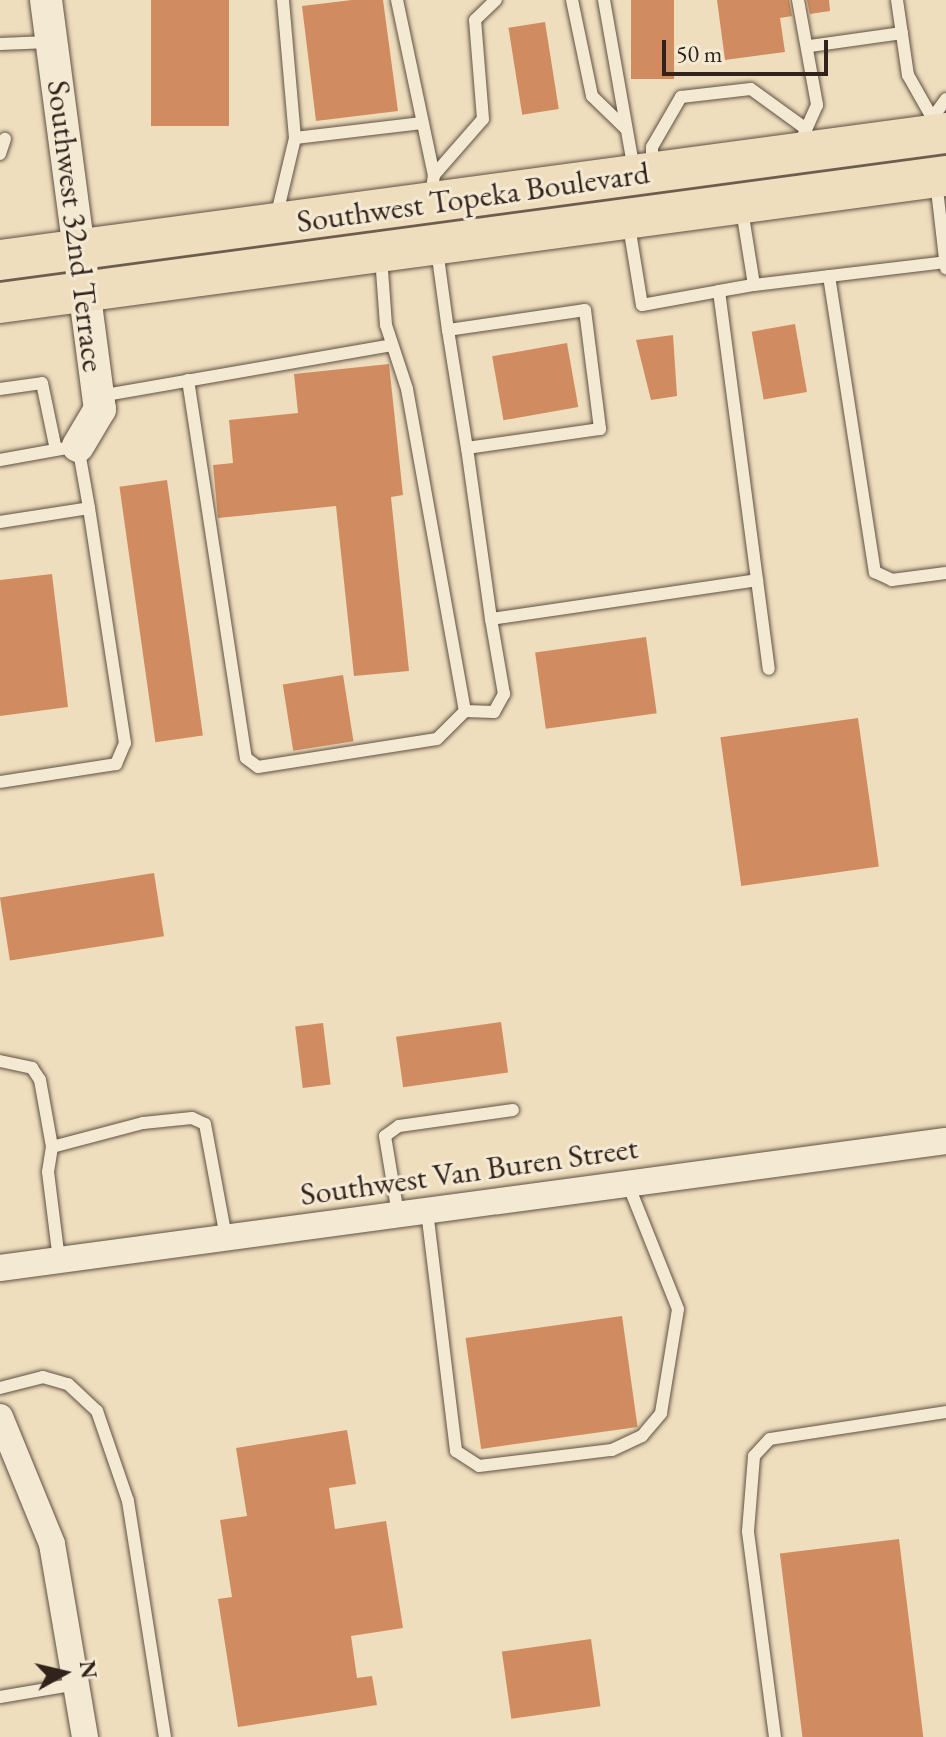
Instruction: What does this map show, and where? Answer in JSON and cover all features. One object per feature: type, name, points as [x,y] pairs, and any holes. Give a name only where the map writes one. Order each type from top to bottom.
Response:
[{"type":"main road","name":"Southwest Topeka Boulevard","points":[[0,260],[433,207],[643,173],[801,141],[940,143]]},
{"type":"main road","name":"Southwest Topeka Boulevard","points":[[0,303],[381,251],[433,207],[632,218],[741,203],[940,143]]},
{"type":"main road","points":[[632,218],[643,173]]},
{"type":"street","name":"Southwest 32nd Terrace","points":[[46,0],[83,249],[83,290],[98,396],[97,422],[67,448]]},
{"type":"street","name":"Southwest Van Buren Street","points":[[0,1268],[946,1141]]},
{"type":"street","points":[[0,1417],[52,1544],[85,1737]]},
{"type":"lane","points":[[274,225],[295,138],[283,0]]},
{"type":"lane","points":[[188,380],[246,758],[258,767],[437,739],[465,711],[494,712],[504,694],[448,330],[422,123],[397,0]]},
{"type":"lane","points":[[433,207],[483,119],[475,20],[496,0]]},
{"type":"lane","points":[[572,0],[592,96],[627,129]]},
{"type":"lane","points":[[604,0],[627,129],[643,173]]},
{"type":"lane","points":[[643,173],[652,147],[681,97],[751,89],[801,141],[817,105],[810,46],[798,0]]},
{"type":"lane","points":[[632,218],[642,305],[754,285],[946,264],[940,143],[908,75],[897,0]]},
{"type":"lane","points":[[810,46],[902,33]]},
{"type":"lane","points":[[0,44],[52,42]]},
{"type":"lane","points":[[295,138],[422,123]]},
{"type":"lane","points":[[0,154],[5,139]]},
{"type":"lane","points":[[741,203],[754,285]]},
{"type":"lane","points":[[381,251],[392,345],[407,389],[465,711]]},
{"type":"lane","points":[[829,276],[875,572],[892,580],[946,573]]},
{"type":"lane","points":[[719,291],[769,669]]},
{"type":"lane","points":[[448,330],[585,310],[600,429],[467,448]]},
{"type":"lane","points":[[98,396],[392,345]]},
{"type":"lane","points":[[0,389],[42,383],[89,508],[125,743],[116,764],[0,782]]},
{"type":"lane","points":[[0,460],[67,448]]},
{"type":"lane","points":[[0,522],[89,508]]},
{"type":"lane","points":[[491,619],[757,580]]},
{"type":"lane","points":[[0,1061],[32,1068],[40,1080],[52,1147],[48,1172],[59,1260]]},
{"type":"lane","points":[[398,1214],[385,1136],[399,1126],[513,1110]]},
{"type":"lane","points":[[52,1147],[143,1123],[192,1118],[205,1124],[226,1237]]},
{"type":"lane","points":[[427,1211],[456,1451],[479,1466],[612,1450],[642,1436],[661,1413],[678,1309],[628,1184]]},
{"type":"lane","points":[[0,1388],[43,1377],[68,1384],[97,1411],[128,1501],[165,1737]]},
{"type":"lane","points":[[775,1737],[748,1531],[754,1456],[770,1439],[946,1412]]},
{"type":"lane","points":[[0,1697],[77,1684]]},
{"type":"building","points":[[151,0],[229,0],[229,126],[151,126]]},
{"type":"building","points":[[383,0],[398,111],[316,121],[302,6]]},
{"type":"building","points":[[631,0],[674,0],[674,79],[631,79]]},
{"type":"building","points":[[717,0],[789,0],[792,16],[780,18],[785,52],[725,60]]},
{"type":"building","points":[[807,0],[829,0],[830,11],[810,14]]},
{"type":"building","points":[[545,22],[559,109],[522,115],[508,28]]},
{"type":"building","points":[[795,324],[807,392],[764,400],[752,332]]},
{"type":"building","points":[[673,335],[677,396],[651,400],[636,340]]},
{"type":"building","points":[[567,343],[578,407],[503,420],[492,356]]},
{"type":"building","points":[[389,364],[403,495],[391,497],[409,671],[354,676],[336,506],[218,518],[213,465],[233,463],[229,420],[298,413],[294,374]]},
{"type":"building","points":[[167,480],[203,735],[155,742],[119,487]]},
{"type":"building","points":[[52,574],[68,707],[0,716],[0,580]]},
{"type":"building","points":[[646,637],[657,713],[546,729],[535,653]]},
{"type":"building","points":[[343,675],[353,741],[293,751],[283,685]]},
{"type":"building","points":[[858,718],[879,867],[741,886],[720,737]]},
{"type":"building","points":[[154,873],[164,936],[10,961],[0,897]]},
{"type":"building","points":[[501,1022],[508,1073],[403,1087],[396,1037]]},
{"type":"building","points":[[323,1023],[331,1085],[303,1088],[295,1026]]},
{"type":"building","points":[[622,1316],[638,1427],[481,1449],[466,1338]]},
{"type":"building","points":[[347,1430],[356,1484],[329,1488],[335,1529],[386,1521],[403,1628],[351,1636],[357,1678],[372,1676],[377,1705],[238,1727],[218,1599],[232,1597],[220,1520],[247,1516],[236,1448]]},
{"type":"building","points":[[899,1539],[923,1737],[802,1737],[780,1554]]},
{"type":"building","points":[[591,1639],[600,1706],[511,1719],[502,1652]]}]
